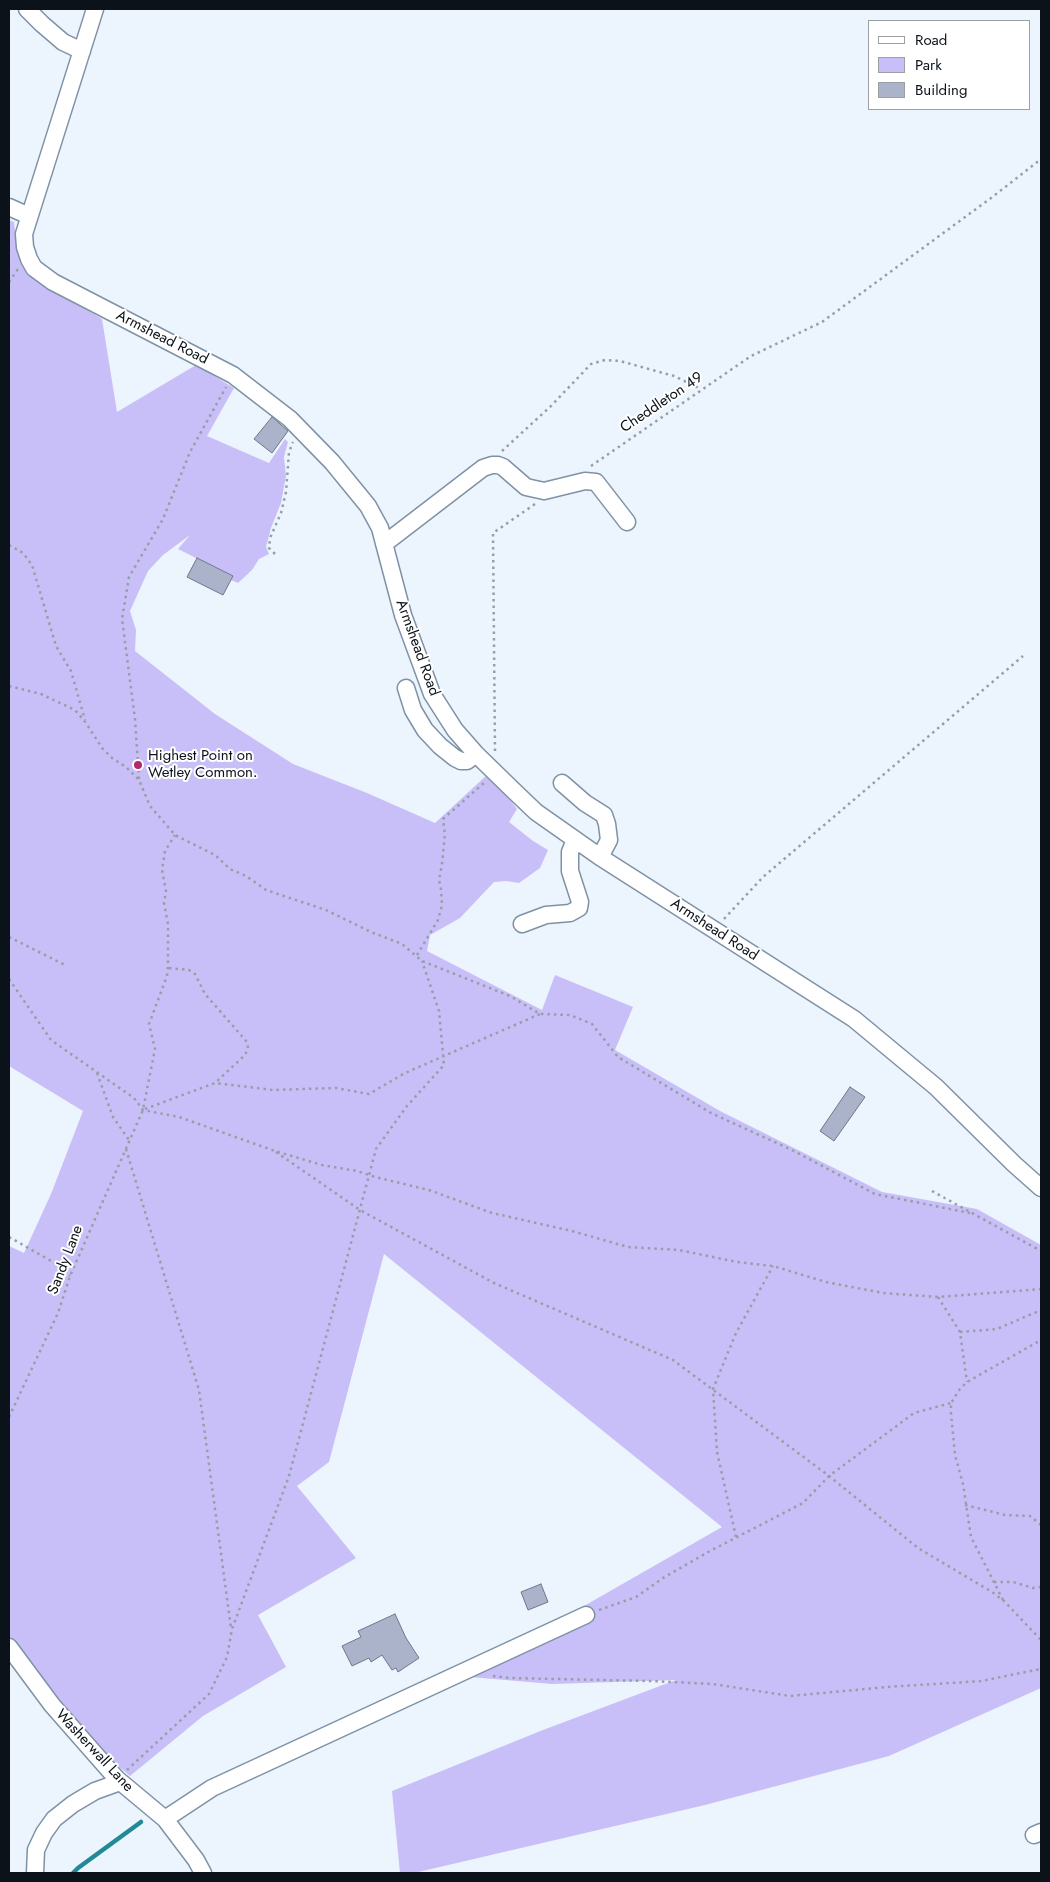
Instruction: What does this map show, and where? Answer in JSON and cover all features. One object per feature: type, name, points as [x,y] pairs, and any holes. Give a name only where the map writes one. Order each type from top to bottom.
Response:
[{"type":"street","points":[[27,9],[63,42],[82,51]]},
{"type":"street","name":"Armshead Road","points":[[95,9],[24,234],[25,247],[34,268],[44,276],[232,375],[290,419],[338,469],[364,500],[380,528],[403,615],[432,694],[449,722],[476,754],[536,812],[600,857],[854,1019],[936,1087],[1041,1188]]},
{"type":"street","points":[[9,207],[29,216]]},
{"type":"street","points":[[384,544],[483,468],[498,465],[515,476],[526,487],[544,491],[585,481],[596,482],[627,522]]},
{"type":"street","points":[[406,688],[413,710],[425,730],[440,746],[461,761],[467,760],[476,754]]},
{"type":"street","points":[[562,783],[584,803],[604,815],[610,833],[609,840],[600,857]]},
{"type":"street","points":[[522,924],[546,915],[570,913],[579,908],[580,902],[570,871],[570,852],[575,840]]},
{"type":"street","points":[[166,1819],[212,1788],[586,1615]]},
{"type":"street","name":"Washerwall Lane","points":[[9,1647],[52,1706],[118,1781],[166,1819],[196,1860],[202,1873]]},
{"type":"street","points":[[35,1873],[36,1850],[44,1833],[54,1819],[95,1790],[118,1781]]},
{"type":"path","name":"Cheddleton 49","points":[[584,470],[751,356],[822,322],[1041,159]]},
{"type":"path","points":[[483,468],[551,406],[591,364],[605,360],[620,362],[674,376],[701,389]]},
{"type":"path","points":[[232,375],[190,452],[163,519],[129,577],[122,619],[135,719],[139,780],[150,806],[175,835],[215,855],[230,869],[246,876],[266,890],[326,910],[371,932],[402,944],[422,961],[510,996],[540,1014]]},
{"type":"path","points":[[274,554],[269,548],[270,538],[281,514],[286,492],[289,452],[300,430]]},
{"type":"path","points":[[416,955],[438,920],[442,905],[439,880],[444,834],[443,819],[496,772],[493,533],[538,502]]},
{"type":"path","points":[[9,545],[22,553],[32,565],[56,646],[71,671],[86,723]]},
{"type":"path","points":[[716,930],[763,877],[1023,656]]},
{"type":"path","points":[[9,686],[41,694],[75,710],[102,748],[139,780]]},
{"type":"path","name":"Sandy Lane","points":[[9,1417],[58,1312],[70,1276],[128,1140],[143,1110],[155,1049],[149,1024],[167,976],[168,968],[168,924],[164,903],[166,891],[162,870],[165,850],[175,835]]},
{"type":"path","points":[[9,937],[65,964]]},
{"type":"path","points":[[118,1781],[209,1694],[227,1657],[232,1629],[289,1476],[376,1149],[408,1106],[444,1065],[439,1011],[422,961]]},
{"type":"path","points":[[143,1110],[215,1083],[244,1055],[248,1048],[247,1042],[205,994],[195,974],[189,970],[168,968]]},
{"type":"path","points":[[9,979],[51,1040],[134,1098],[143,1110],[179,1117],[274,1151],[322,1165],[357,1170],[429,1190],[492,1213],[572,1231],[628,1247],[679,1250],[737,1262],[773,1266],[826,1282],[883,1293],[938,1297],[1041,1288]]},
{"type":"path","points":[[215,1083],[273,1090],[336,1088],[369,1094],[405,1072],[540,1014],[570,1015],[592,1024],[618,1057],[711,1112],[792,1150],[875,1194],[970,1213]]},
{"type":"path","points":[[97,1072],[113,1117],[128,1140]]},
{"type":"path","points":[[125,1147],[199,1390],[232,1629]]},
{"type":"path","points":[[274,1151],[360,1210],[494,1283],[673,1360],[829,1476],[918,1548],[1004,1601],[1041,1640]]},
{"type":"path","points":[[932,1191],[1041,1251]]},
{"type":"path","points":[[9,1237],[53,1262],[70,1276]]},
{"type":"path","points":[[736,1537],[717,1452],[713,1389],[736,1333],[773,1266]]},
{"type":"path","points":[[938,1297],[960,1332],[967,1382]]},
{"type":"path","points":[[960,1332],[997,1329],[1041,1310]]},
{"type":"path","points":[[1004,1601],[971,1537],[963,1484],[955,1455],[950,1413],[951,1403],[960,1388],[967,1382],[1041,1340]]},
{"type":"path","points":[[586,1615],[636,1597],[663,1578],[736,1537],[803,1503],[829,1476],[914,1413],[951,1403]]},
{"type":"path","points":[[965,1505],[1005,1515],[1030,1516],[1041,1525]]},
{"type":"path","points":[[993,1582],[1013,1582],[1034,1588],[1041,1587]]},
{"type":"path","points":[[491,1675],[509,1678],[713,1684],[790,1696],[981,1681],[1041,1668]]},
{"type":"green space","points":[[9,220],[14,222],[17,248],[22,264],[39,281],[102,319],[117,412],[196,365],[234,388],[207,436],[269,463],[285,439],[288,442],[284,457],[286,476],[281,503],[266,547],[269,554],[259,559],[252,570],[238,583],[231,580],[232,576],[178,549],[190,535],[163,555],[148,571],[130,611],[136,630],[135,651],[215,714],[293,764],[367,793],[435,823],[489,773],[517,809],[509,822],[548,850],[540,868],[519,883],[494,882],[460,918],[430,935],[427,951],[542,1010],[555,975],[633,1007],[615,1050],[720,1111],[882,1192],[977,1209],[1041,1245],[1041,1688],[889,1756],[705,1805],[414,1873],[400,1873],[392,1791],[543,1730],[676,1680],[552,1684],[470,1677],[592,1622],[584,1606],[722,1527],[384,1254],[329,1462],[297,1486],[356,1558],[258,1615],[286,1667],[203,1716],[130,1776],[117,1765],[49,1688],[9,1636],[9,1246],[24,1253],[51,1194],[83,1111],[9,1066]]},
{"type":"building","points":[[272,417],[288,431],[272,453],[254,439]]},
{"type":"building","points":[[197,558],[233,576],[223,595],[187,577]]},
{"type":"building","points":[[850,1087],[865,1097],[834,1141],[820,1131]]},
{"type":"building","points":[[541,1584],[548,1602],[528,1610],[521,1592]]},
{"type":"building","points":[[395,1614],[406,1638],[419,1658],[398,1672],[396,1668],[392,1670],[382,1655],[371,1662],[369,1658],[352,1666],[342,1646],[361,1637],[358,1631]]},
{"type":"waterway","points":[[73,1873],[141,1822]]},
{"type":"place","name":"Highest Point on Wetley Common.","points":[[138,765]]}]
